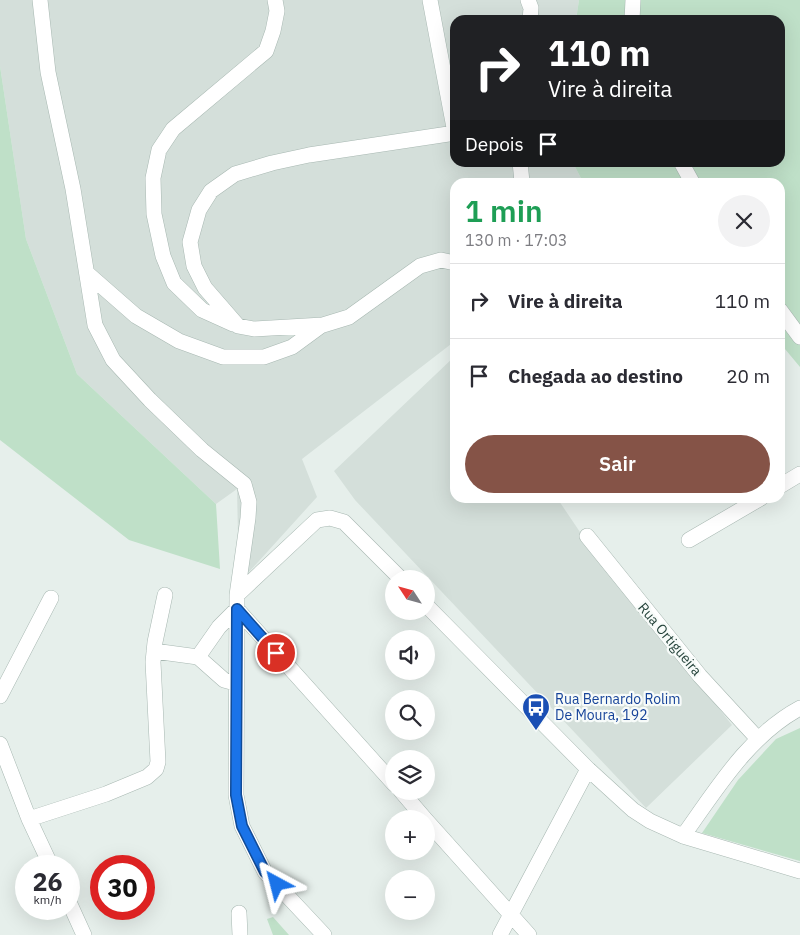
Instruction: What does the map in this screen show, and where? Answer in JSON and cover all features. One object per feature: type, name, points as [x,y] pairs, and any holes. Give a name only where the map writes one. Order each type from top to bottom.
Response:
[{"type":"street","points":[[40,0],[48,72],[73,189],[95,325],[113,360],[150,400],[202,450],[244,484],[249,502],[237,602],[235,682],[236,795],[242,826],[265,872],[324,935]]},
{"type":"street","points":[[275,0],[277,11],[274,31],[266,51],[173,129],[159,150],[153,178],[154,214],[163,256],[174,282],[202,310],[238,326],[254,329],[323,325],[348,317],[420,266],[442,260],[450,262]]},
{"type":"street","points":[[430,0],[450,106]]},
{"type":"street","points":[[528,0],[531,8],[530,15]]},
{"type":"street","points":[[632,15],[633,0]]},
{"type":"street","points":[[238,326],[205,288],[194,266],[190,242],[199,210],[211,191],[234,174],[272,163],[309,155],[450,134]]},
{"type":"street","points":[[684,167],[690,178]]},
{"type":"street","points":[[88,274],[136,316],[179,341],[223,357],[264,357],[292,347],[323,325]]},
{"type":"street","points":[[785,317],[800,337]]},
{"type":"street","points":[[785,483],[800,474]]},
{"type":"street","points":[[688,540],[752,503]]},
{"type":"street","points":[[198,656],[237,602],[317,520],[330,518],[344,522],[392,570]]},
{"type":"street","name":"Rua Ortigueira","points":[[587,536],[700,676],[758,739]]},
{"type":"street","points":[[29,819],[106,794],[147,777],[156,769],[158,762],[154,650],[165,595]]},
{"type":"street","points":[[0,696],[51,598]]},
{"type":"street","points":[[237,602],[385,774]]},
{"type":"street","points":[[435,613],[588,769],[633,810],[650,821],[683,836],[800,871]]},
{"type":"street","points":[[154,650],[198,656],[224,680],[235,682]]},
{"type":"street","points":[[683,836],[728,774],[758,739],[792,712],[800,708]]},
{"type":"street","points":[[0,744],[29,819],[46,855]]},
{"type":"street","points":[[500,935],[588,769]]},
{"type":"street","points":[[408,800],[418,810]]},
{"type":"street","points":[[435,829],[529,935]]},
{"type":"street","points":[[239,913],[240,935]]},
{"type":"street","points":[[77,920],[84,935]]},
{"type":"shaded area","points":[[0,0],[579,0],[577,15],[450,15],[450,167],[575,167],[581,178],[450,178],[450,345],[302,459],[317,497],[239,583],[237,489],[216,504],[77,374],[26,239],[0,66]]},
{"type":"shaded area","points":[[450,361],[450,503],[560,503],[582,535],[732,725],[646,808],[435,585],[435,570],[421,570],[355,500],[334,471]]},
{"type":"green space","points":[[579,0],[800,0],[800,367],[785,349],[785,178],[581,178],[575,167],[785,167],[785,15],[577,15]]},
{"type":"green space","points":[[0,66],[26,239],[77,374],[216,504],[220,569],[129,540],[0,440]]},
{"type":"green space","points":[[800,728],[800,861],[702,833],[738,780],[776,739]]},
{"type":"green space","points":[[273,917],[289,935],[273,935],[267,919]]},
{"type":"place","name":"Rua Bernardo Rolim De Moura, 192","points":[[536,731]]},
{"type":"route","points":[[276,653],[237,609],[235,682],[236,795],[242,826],[265,872],[277,884]]}]
